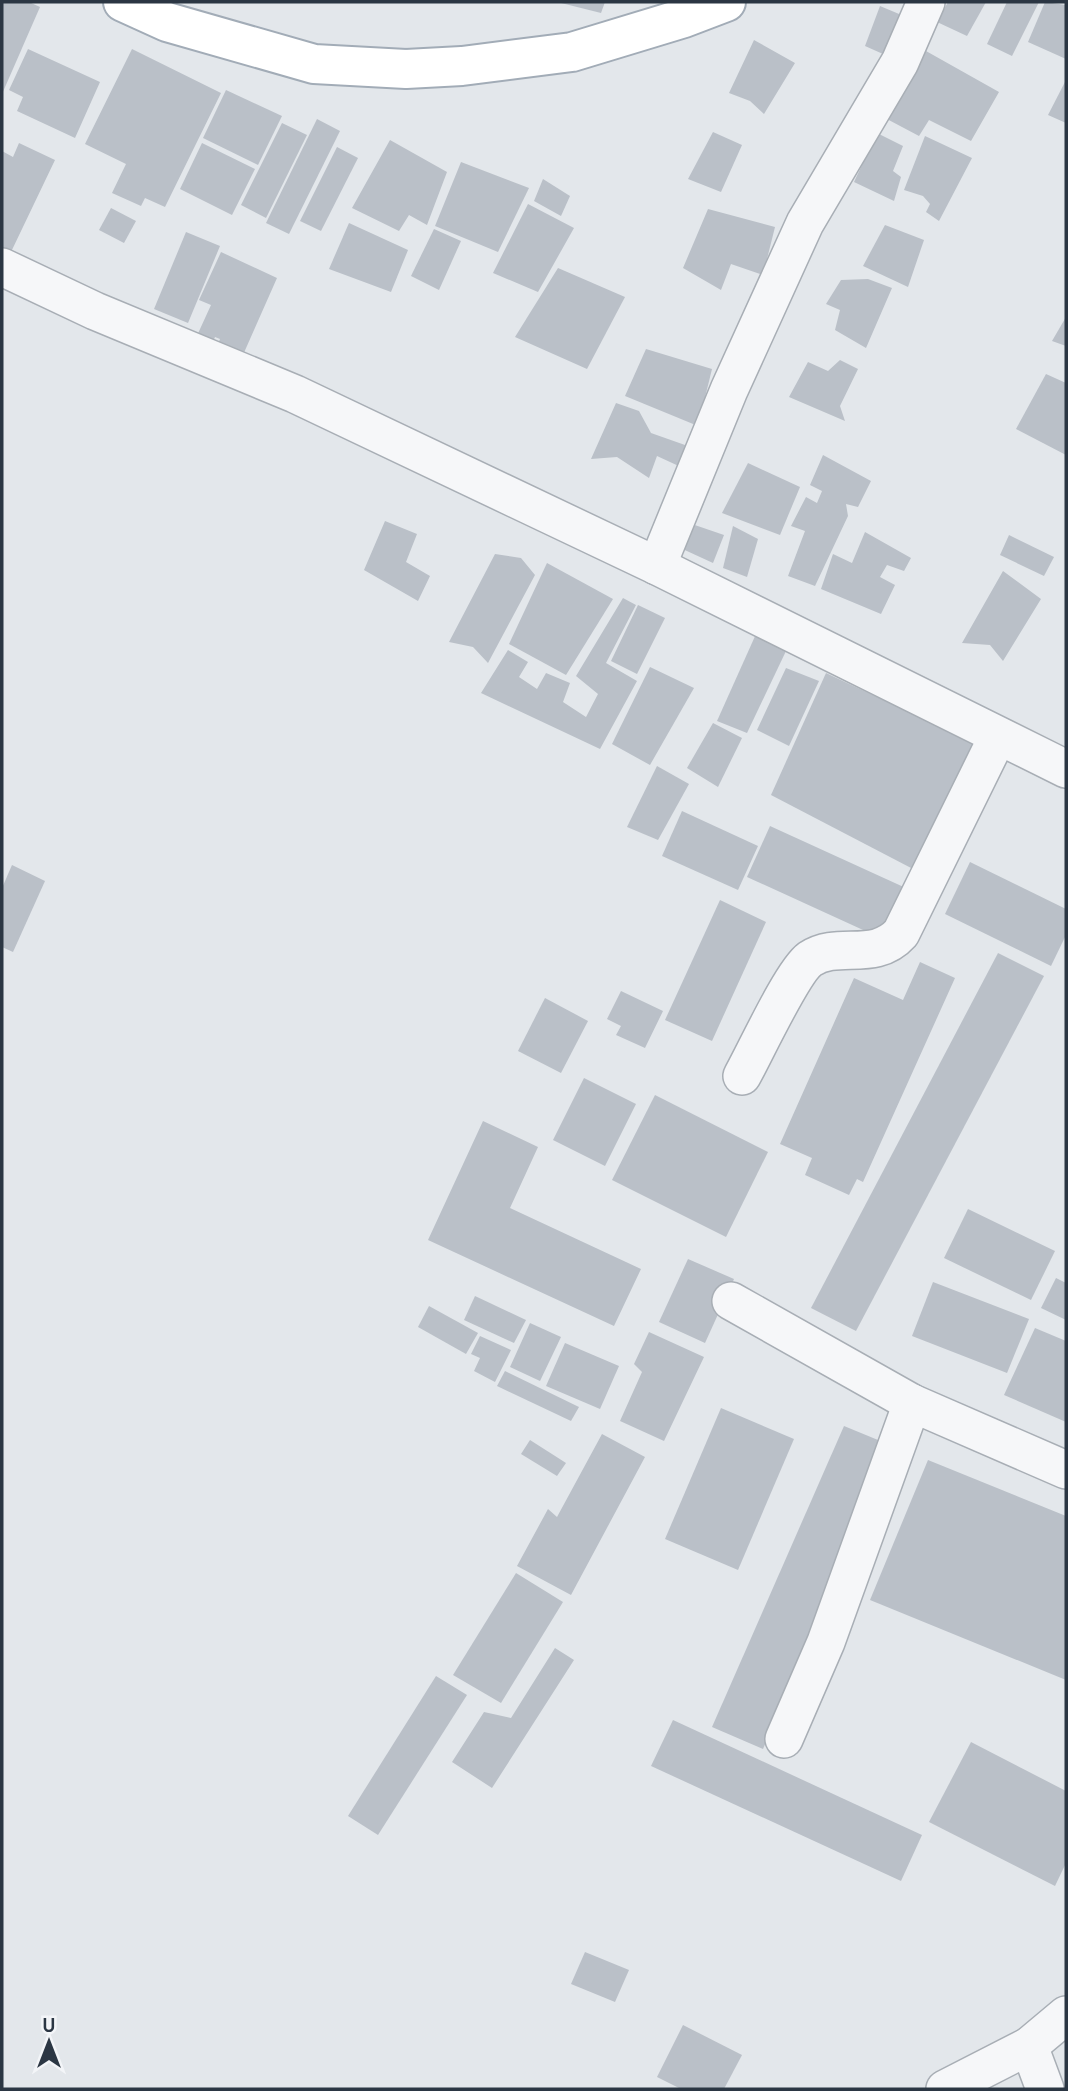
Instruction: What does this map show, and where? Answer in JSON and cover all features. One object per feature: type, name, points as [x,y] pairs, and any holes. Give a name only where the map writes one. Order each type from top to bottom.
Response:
[{"type":"main road","points":[[123,2],[169,12],[314,64],[405,69],[462,66],[572,52],[684,18],[726,2]]},
{"type":"street","points":[[657,566],[729,390],[805,223],[900,62],[926,2]]},
{"type":"street","points":[[2,267],[95,311],[295,394],[657,566],[1066,769]]},
{"type":"street","points":[[742,1076],[783,999],[809,960],[831,951],[871,951],[894,941],[901,933],[998,736]]},
{"type":"street","points":[[731,1301],[912,1403],[1066,1471]]},
{"type":"street","points":[[784,1739],[826,1642],[912,1403]]},
{"type":"street","points":[[945,2089],[1029,2046],[1066,2015]]},
{"type":"street","points":[[1029,2046],[1045,2089]]},
{"type":"building","points":[[2,2],[29,2],[40,7],[2,94]]},
{"type":"building","points":[[557,2],[605,2],[601,13]]},
{"type":"building","points":[[948,2],[986,2],[967,36],[937,22]]},
{"type":"building","points":[[1007,2],[1039,2],[1012,56],[987,44]]},
{"type":"building","points":[[1045,2],[1066,5],[1066,59],[1028,42]]},
{"type":"building","points":[[880,6],[911,19],[892,58],[865,46]]},
{"type":"building","points":[[754,40],[795,63],[764,114],[750,101],[729,93]]},
{"type":"building","points":[[28,49],[100,82],[75,138],[17,111],[23,97],[9,90]]},
{"type":"building","points":[[132,49],[221,93],[165,207],[145,198],[141,206],[112,193],[126,164],[85,144]]},
{"type":"building","points":[[926,51],[999,92],[971,141],[929,120],[919,136],[885,118]]},
{"type":"building","points":[[1066,80],[1066,123],[1048,115]]},
{"type":"building","points":[[226,90],[282,116],[258,165],[203,138]]},
{"type":"building","points":[[317,119],[340,131],[289,234],[266,223]]},
{"type":"building","points":[[282,123],[307,135],[266,218],[241,205]]},
{"type":"building","points":[[713,132],[742,145],[721,192],[688,179]]},
{"type":"building","points":[[877,133],[903,146],[893,171],[901,177],[894,201],[854,182]]},
{"type":"building","points":[[925,136],[972,158],[939,221],[926,212],[930,204],[923,196],[904,190]]},
{"type":"building","points":[[390,140],[447,172],[427,225],[409,215],[399,231],[352,208]]},
{"type":"building","points":[[19,143],[55,160],[11,252],[2,248],[2,151],[13,157]]},
{"type":"building","points":[[202,143],[255,169],[232,215],[180,189]]},
{"type":"building","points":[[337,147],[358,158],[321,231],[300,221]]},
{"type":"building","points":[[461,162],[529,188],[498,252],[435,226]]},
{"type":"building","points":[[543,179],[570,196],[561,216],[534,201]]},
{"type":"building","points":[[528,204],[574,228],[538,292],[493,273]]},
{"type":"building","points":[[111,208],[136,221],[124,243],[99,230]]},
{"type":"building","points":[[708,209],[775,227],[763,275],[731,264],[721,290],[683,268]]},
{"type":"building","points":[[349,223],[408,250],[391,292],[329,269]]},
{"type":"building","points":[[885,225],[924,240],[908,287],[863,266]]},
{"type":"building","points":[[434,229],[461,241],[439,290],[411,276]]},
{"type":"building","points":[[186,232],[220,246],[188,323],[154,309]]},
{"type":"building","points":[[221,252],[277,278],[239,364],[214,353],[220,339],[215,337],[211,347],[195,340],[211,305],[199,300]]},
{"type":"building","points":[[558,268],[625,297],[587,369],[515,337]]},
{"type":"building","points":[[868,279],[892,288],[866,348],[835,330],[840,310],[826,304],[841,280]]},
{"type":"building","points":[[1066,317],[1066,346],[1052,341]]},
{"type":"building","points":[[646,349],[712,369],[698,426],[625,396]]},
{"type":"building","points":[[840,360],[858,369],[840,406],[845,421],[789,397],[808,362],[828,371]]},
{"type":"building","points":[[1046,374],[1066,383],[1066,455],[1016,429]]},
{"type":"building","points":[[616,403],[639,411],[651,433],[685,445],[683,468],[657,456],[649,478],[617,457],[591,459]]},
{"type":"building","points":[[823,455],[871,481],[858,507],[846,504],[848,516],[815,586],[788,576],[805,531],[791,526],[806,497],[817,503],[822,491],[810,485]]},
{"type":"building","points":[[748,463],[800,487],[780,535],[722,513]]},
{"type":"building","points":[[385,521],[417,534],[406,562],[430,576],[418,601],[364,570]]},
{"type":"building","points":[[686,522],[724,535],[713,563],[676,546]]},
{"type":"building","points":[[733,526],[758,539],[747,577],[723,568]]},
{"type":"building","points":[[865,532],[911,558],[904,571],[887,565],[880,577],[895,585],[881,614],[821,589],[833,554],[852,563]]},
{"type":"building","points":[[1009,535],[1054,557],[1044,576],[1000,555]]},
{"type":"building","points":[[495,554],[521,558],[535,575],[488,663],[473,647],[449,642]]},
{"type":"building","points":[[547,563],[613,599],[566,675],[509,644]]},
{"type":"building","points":[[1003,571],[1041,599],[1003,661],[990,645],[962,643]]},
{"type":"building","points":[[623,598],[636,605],[606,663],[637,681],[600,749],[481,693],[508,650],[528,662],[519,677],[537,689],[546,673],[570,683],[563,702],[586,717],[598,694],[576,676]]},
{"type":"building","points":[[638,605],[665,618],[637,674],[611,661]]},
{"type":"building","points":[[756,634],[786,651],[747,733],[717,721]]},
{"type":"building","points":[[650,667],[694,688],[650,765],[612,744]]},
{"type":"building","points":[[786,668],[819,681],[789,746],[757,730]]},
{"type":"building","points":[[826,673],[974,743],[913,869],[771,795]]},
{"type":"building","points":[[713,723],[742,738],[718,787],[687,768]]},
{"type":"building","points":[[657,766],[689,784],[658,840],[627,827]]},
{"type":"building","points":[[682,811],[758,846],[738,890],[662,856]]},
{"type":"building","points":[[770,826],[908,889],[885,940],[747,877]]},
{"type":"building","points":[[970,862],[1066,909],[1066,935],[1051,966],[945,914]]},
{"type":"building","points":[[12,865],[45,881],[13,952],[2,947],[2,888]]},
{"type":"building","points":[[720,900],[766,922],[712,1041],[665,1020]]},
{"type":"building","points":[[998,953],[1044,976],[856,1331],[811,1308]]},
{"type":"building","points":[[920,962],[955,978],[863,1182],[857,1179],[849,1195],[805,1175],[812,1158],[780,1144],[854,978],[903,1000]]},
{"type":"building","points":[[621,991],[663,1011],[645,1048],[616,1035],[621,1026],[607,1019]]},
{"type":"building","points":[[545,998],[588,1021],[561,1073],[518,1051]]},
{"type":"building","points":[[584,1078],[636,1104],[605,1166],[553,1140]]},
{"type":"building","points":[[655,1095],[768,1152],[726,1237],[612,1180]]},
{"type":"building","points":[[483,1121],[538,1147],[510,1208],[641,1269],[614,1326],[428,1240]]},
{"type":"building","points":[[968,1209],[1055,1251],[1031,1300],[944,1258]]},
{"type":"building","points":[[688,1259],[734,1279],[705,1343],[659,1322]]},
{"type":"building","points":[[1056,1278],[1066,1283],[1066,1320],[1041,1308]]},
{"type":"building","points":[[933,1282],[1029,1319],[1007,1373],[912,1336]]},
{"type":"building","points":[[475,1296],[526,1320],[514,1343],[464,1320]]},
{"type":"building","points":[[429,1306],[478,1333],[466,1354],[418,1327]]},
{"type":"building","points":[[530,1323],[561,1337],[540,1381],[510,1367]]},
{"type":"building","points":[[1035,1328],[1066,1341],[1066,1422],[1004,1395]]},
{"type":"building","points":[[649,1332],[704,1357],[664,1441],[620,1421],[642,1372],[634,1364]]},
{"type":"building","points":[[480,1336],[511,1350],[495,1382],[474,1371],[480,1358],[471,1354]]},
{"type":"building","points":[[565,1343],[619,1366],[600,1409],[546,1386]]},
{"type":"building","points":[[505,1371],[579,1407],[571,1421],[497,1386]]},
{"type":"building","points":[[721,1408],[794,1439],[738,1570],[665,1539]]},
{"type":"building","points":[[844,1426],[895,1447],[763,1749],[712,1727]]},
{"type":"building","points":[[602,1434],[645,1457],[571,1595],[517,1566],[548,1509],[557,1517]]},
{"type":"building","points":[[530,1440],[566,1463],[557,1476],[521,1454]]},
{"type":"building","points":[[928,1460],[1066,1516],[1066,1680],[870,1600]]},
{"type":"building","points":[[516,1573],[563,1602],[501,1703],[453,1675]]},
{"type":"building","points":[[555,1648],[574,1660],[492,1788],[452,1762],[484,1712],[511,1718]]},
{"type":"building","points":[[436,1676],[467,1695],[378,1835],[348,1816]]},
{"type":"building","points":[[673,1720],[922,1835],[901,1881],[651,1766]]},
{"type":"building","points":[[971,1742],[1066,1791],[1066,1863],[1055,1886],[929,1822]]},
{"type":"building","points":[[585,1952],[629,1970],[615,2002],[571,1984]]},
{"type":"building","points":[[683,2025],[742,2055],[724,2089],[681,2089],[657,2077]]}]
